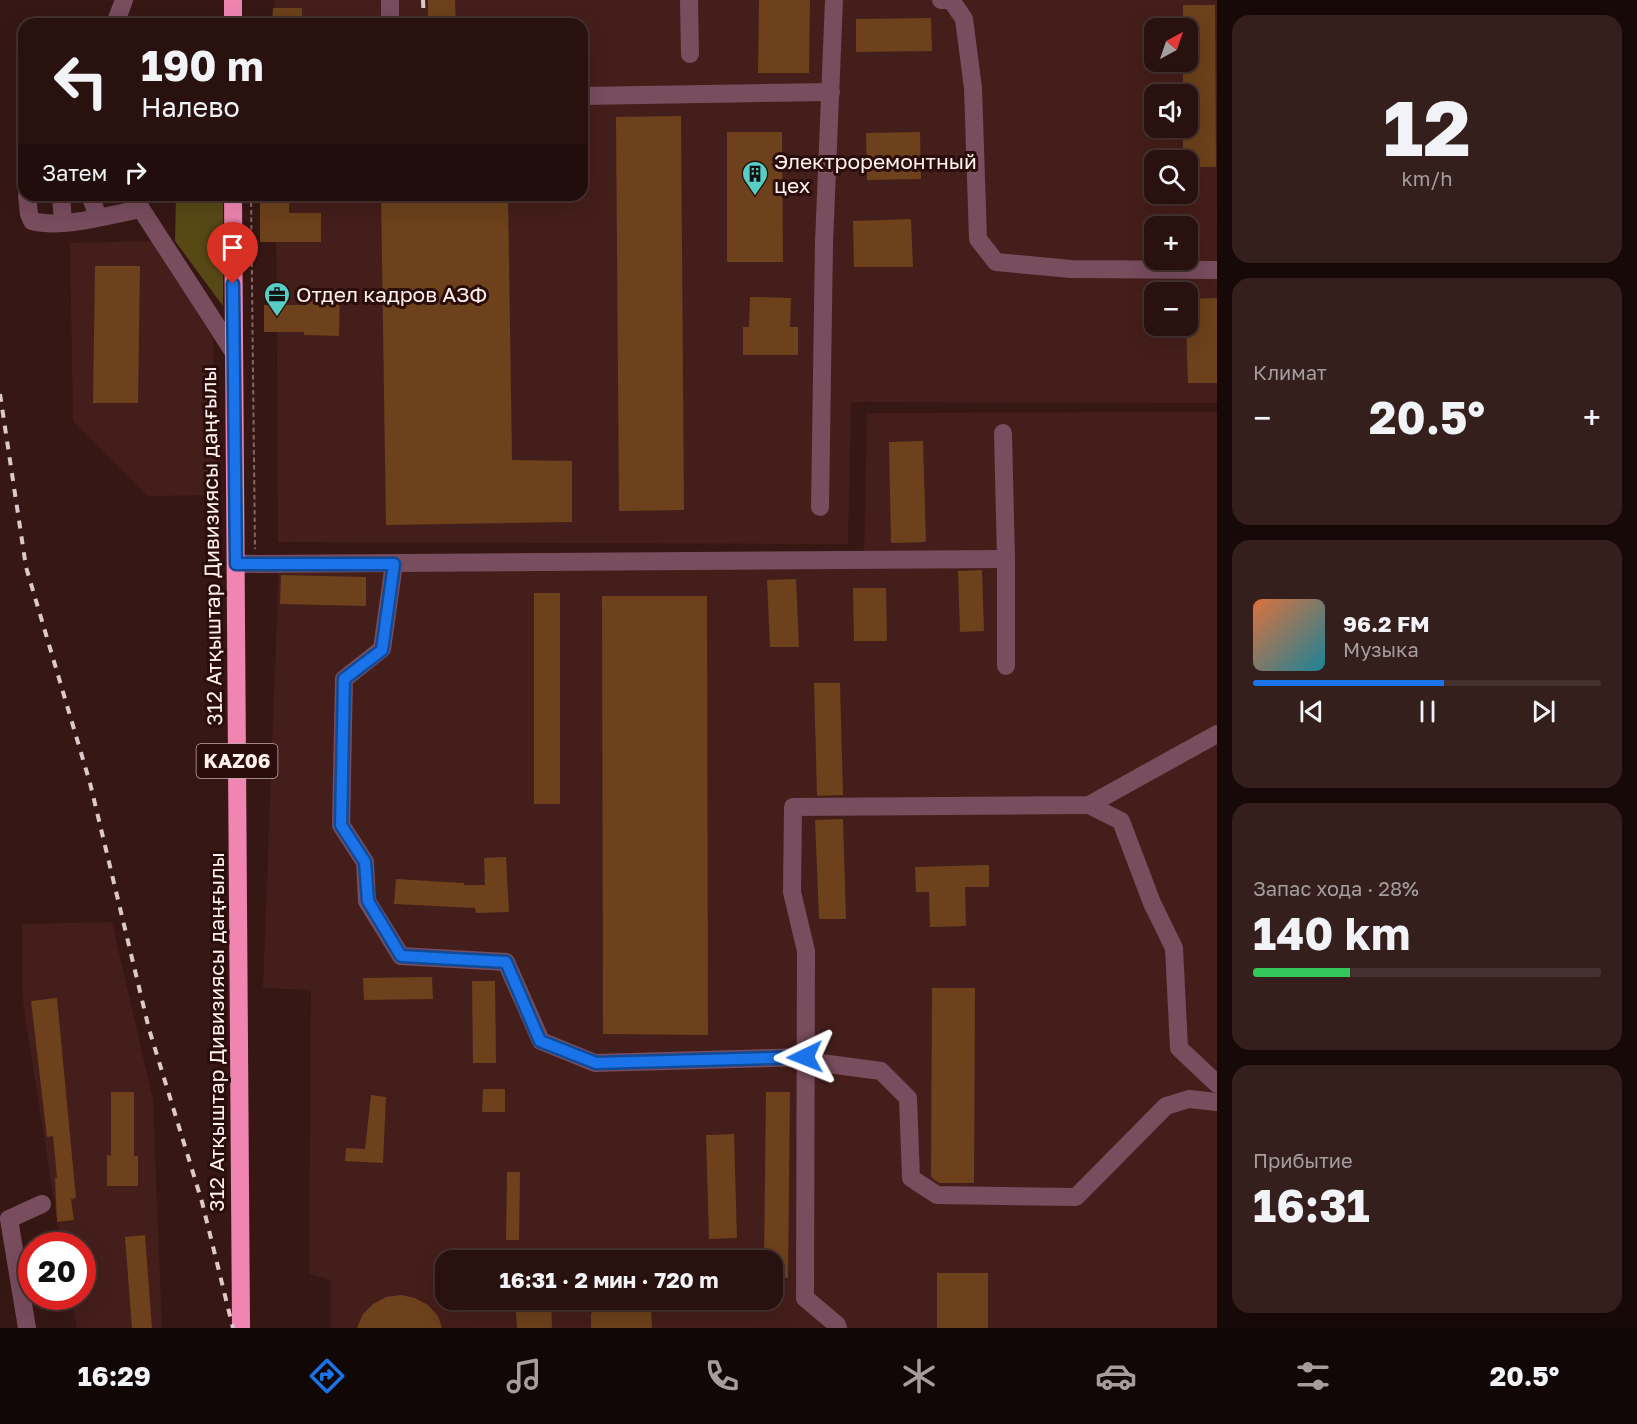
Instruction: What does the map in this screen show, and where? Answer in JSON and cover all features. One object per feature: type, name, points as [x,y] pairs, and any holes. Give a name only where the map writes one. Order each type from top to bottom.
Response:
[{"type":"highway","points":[[233,0],[233,18]]},
{"type":"highway","name":"312 Атқыштар Дивизиясы даңғылы","points":[[233,201],[241,1328]]},
{"type":"lane","points":[[117,18],[124,0]]},
{"type":"lane","points":[[390,0],[390,18]]},
{"type":"lane","points":[[689,0],[690,54]]},
{"type":"lane","points":[[820,507],[824,243],[834,0]]},
{"type":"lane","points":[[941,0],[951,0],[964,19],[973,88],[978,239],[996,262],[1071,269],[1217,270]]},
{"type":"lane","points":[[588,96],[831,92]]},
{"type":"lane","points":[[27,201],[28,214],[32,221],[63,223],[98,217],[136,202],[233,351]]},
{"type":"lane","points":[[61,201],[63,223]]},
{"type":"lane","points":[[92,201],[98,217]]},
{"type":"lane","points":[[1003,433],[1006,666]]},
{"type":"lane","points":[[236,564],[1006,559]]},
{"type":"lane","points":[[394,564],[382,650],[344,679],[341,825],[365,862],[368,901],[401,956],[506,962],[540,1041],[596,1063],[805,1057],[821,1063],[881,1071],[908,1098],[911,1178],[937,1195],[1076,1197],[1166,1107],[1189,1099],[1217,1102]]},
{"type":"lane","points":[[1089,805],[1217,734]]},
{"type":"lane","points":[[838,1328],[805,1298],[806,951],[792,892],[793,807],[1089,805],[1121,821],[1152,903],[1174,948],[1179,1048],[1217,1084]]},
{"type":"lane","points":[[27,1328],[9,1219],[42,1204]]},
{"type":"path","points":[[251,201],[255,564]]},
{"type":"shaded area","points":[[274,0],[1217,0],[1217,403],[851,402],[848,544],[278,542],[276,201],[588,201],[588,18],[275,18]]},
{"type":"shaded area","points":[[176,201],[223,201],[223,306],[175,241]]},
{"type":"shaded area","points":[[152,241],[213,339],[218,495],[148,496],[73,421],[70,243]]},
{"type":"shaded area","points":[[1217,412],[1217,1328],[331,1328],[331,1280],[309,1274],[311,990],[263,988],[279,560],[864,556],[867,413]]},
{"type":"shaded area","points":[[112,922],[153,1100],[162,1328],[77,1328],[74,1310],[96,1310],[96,1232],[59,1232],[23,1002],[22,924]]},
{"type":"building","points":[[428,0],[455,0],[456,18],[428,18]]},
{"type":"building","points":[[759,0],[810,0],[809,73],[758,73]]},
{"type":"building","points":[[1183,5],[1215,5],[1216,167],[1198,167],[1198,150],[1183,150],[1183,138],[1198,138],[1198,84],[1183,84],[1183,72],[1198,72],[1198,18],[1183,18]]},
{"type":"building","points":[[273,8],[302,8],[302,18],[272,18]]},
{"type":"building","points":[[931,18],[932,51],[856,52],[856,19]]},
{"type":"building","points":[[681,116],[684,510],[619,511],[616,117]]},
{"type":"building","name":"Электроремонтный цех","points":[[727,132],[782,132],[783,262],[727,262]]},
{"type":"building","points":[[920,132],[921,179],[867,180],[866,133]]},
{"type":"building","points":[[260,201],[289,201],[289,213],[321,213],[321,242],[260,242]]},
{"type":"building","points":[[381,201],[508,201],[512,460],[572,461],[572,522],[386,525]]},
{"type":"building","points":[[911,219],[913,267],[854,267],[853,221]]},
{"type":"building","points":[[95,266],[140,266],[138,403],[93,403]]},
{"type":"building","points":[[305,288],[340,289],[339,336],[304,335],[304,332],[264,332],[264,305],[305,305]]},
{"type":"building","points":[[750,297],[791,298],[790,327],[798,327],[798,355],[743,355],[743,327],[749,327]]},
{"type":"building","points":[[1217,298],[1217,383],[1188,383],[1186,336],[1198,336],[1198,299]]},
{"type":"building","points":[[923,441],[926,542],[891,543],[889,442]]},
{"type":"building","points":[[982,570],[984,631],[960,632],[958,571]]},
{"type":"building","points":[[281,575],[366,577],[366,606],[280,604]]},
{"type":"building","points":[[796,579],[799,647],[770,647],[767,580]]},
{"type":"building","points":[[853,588],[886,588],[887,641],[854,641]]},
{"type":"building","points":[[534,593],[560,593],[560,804],[534,804]]},
{"type":"building","points":[[602,596],[707,596],[708,1035],[603,1034]]},
{"type":"building","points":[[814,683],[840,683],[843,795],[817,796]]},
{"type":"building","points":[[843,819],[846,919],[819,919],[815,820]]},
{"type":"building","points":[[506,857],[509,912],[476,913],[475,908],[394,904],[396,879],[485,885],[484,858]]},
{"type":"building","points":[[989,865],[989,887],[965,887],[966,926],[930,927],[929,892],[916,892],[915,867]]},
{"type":"building","points":[[432,977],[433,999],[364,1000],[363,978]]},
{"type":"building","points":[[472,981],[495,981],[496,1063],[473,1063]]},
{"type":"building","points":[[932,988],[975,988],[974,1183],[939,1183],[931,1177]]},
{"type":"building","points":[[57,998],[76,1198],[71,1199],[74,1220],[57,1222],[55,1178],[57,1178],[53,1136],[47,1137],[31,1001]]},
{"type":"building","points":[[483,1089],[505,1089],[505,1112],[482,1112]]},
{"type":"building","points":[[111,1092],[134,1092],[134,1156],[138,1156],[138,1186],[107,1186],[107,1155],[111,1156]]},
{"type":"building","points":[[766,1092],[790,1092],[788,1278],[783,1278],[783,1250],[764,1250]]},
{"type":"building","points":[[371,1095],[386,1097],[383,1163],[345,1161],[346,1148],[365,1149]]},
{"type":"building","points":[[734,1134],[737,1238],[709,1239],[706,1135]]},
{"type":"building","points":[[507,1172],[520,1172],[519,1240],[506,1240]]},
{"type":"building","points":[[145,1235],[152,1328],[132,1328],[125,1237]]},
{"type":"building","points":[[937,1273],[988,1273],[988,1328],[937,1328]]},
{"type":"building","points":[[401,1295],[415,1298],[428,1305],[438,1316],[442,1328],[357,1328],[363,1314],[373,1304],[386,1297]]},
{"type":"building","points":[[516,1310],[551,1310],[552,1328],[517,1328]]},
{"type":"building","points":[[593,1310],[651,1310],[652,1328],[591,1328]]},
{"type":"railway","points":[[423,0],[424,18]]},
{"type":"railway","points":[[0,394],[26,567],[90,783],[149,1029],[202,1202],[233,1328]]},
{"type":"place","name":"Электроремонтный цех","points":[[755,197]]},
{"type":"place","name":"Отдел кадров АЗФ","points":[[277,318]]},
{"type":"route","points":[[233,284],[236,564],[394,564],[382,650],[344,679],[341,825],[365,862],[368,901],[401,956],[506,962],[540,1041],[596,1063],[805,1057]]}]
